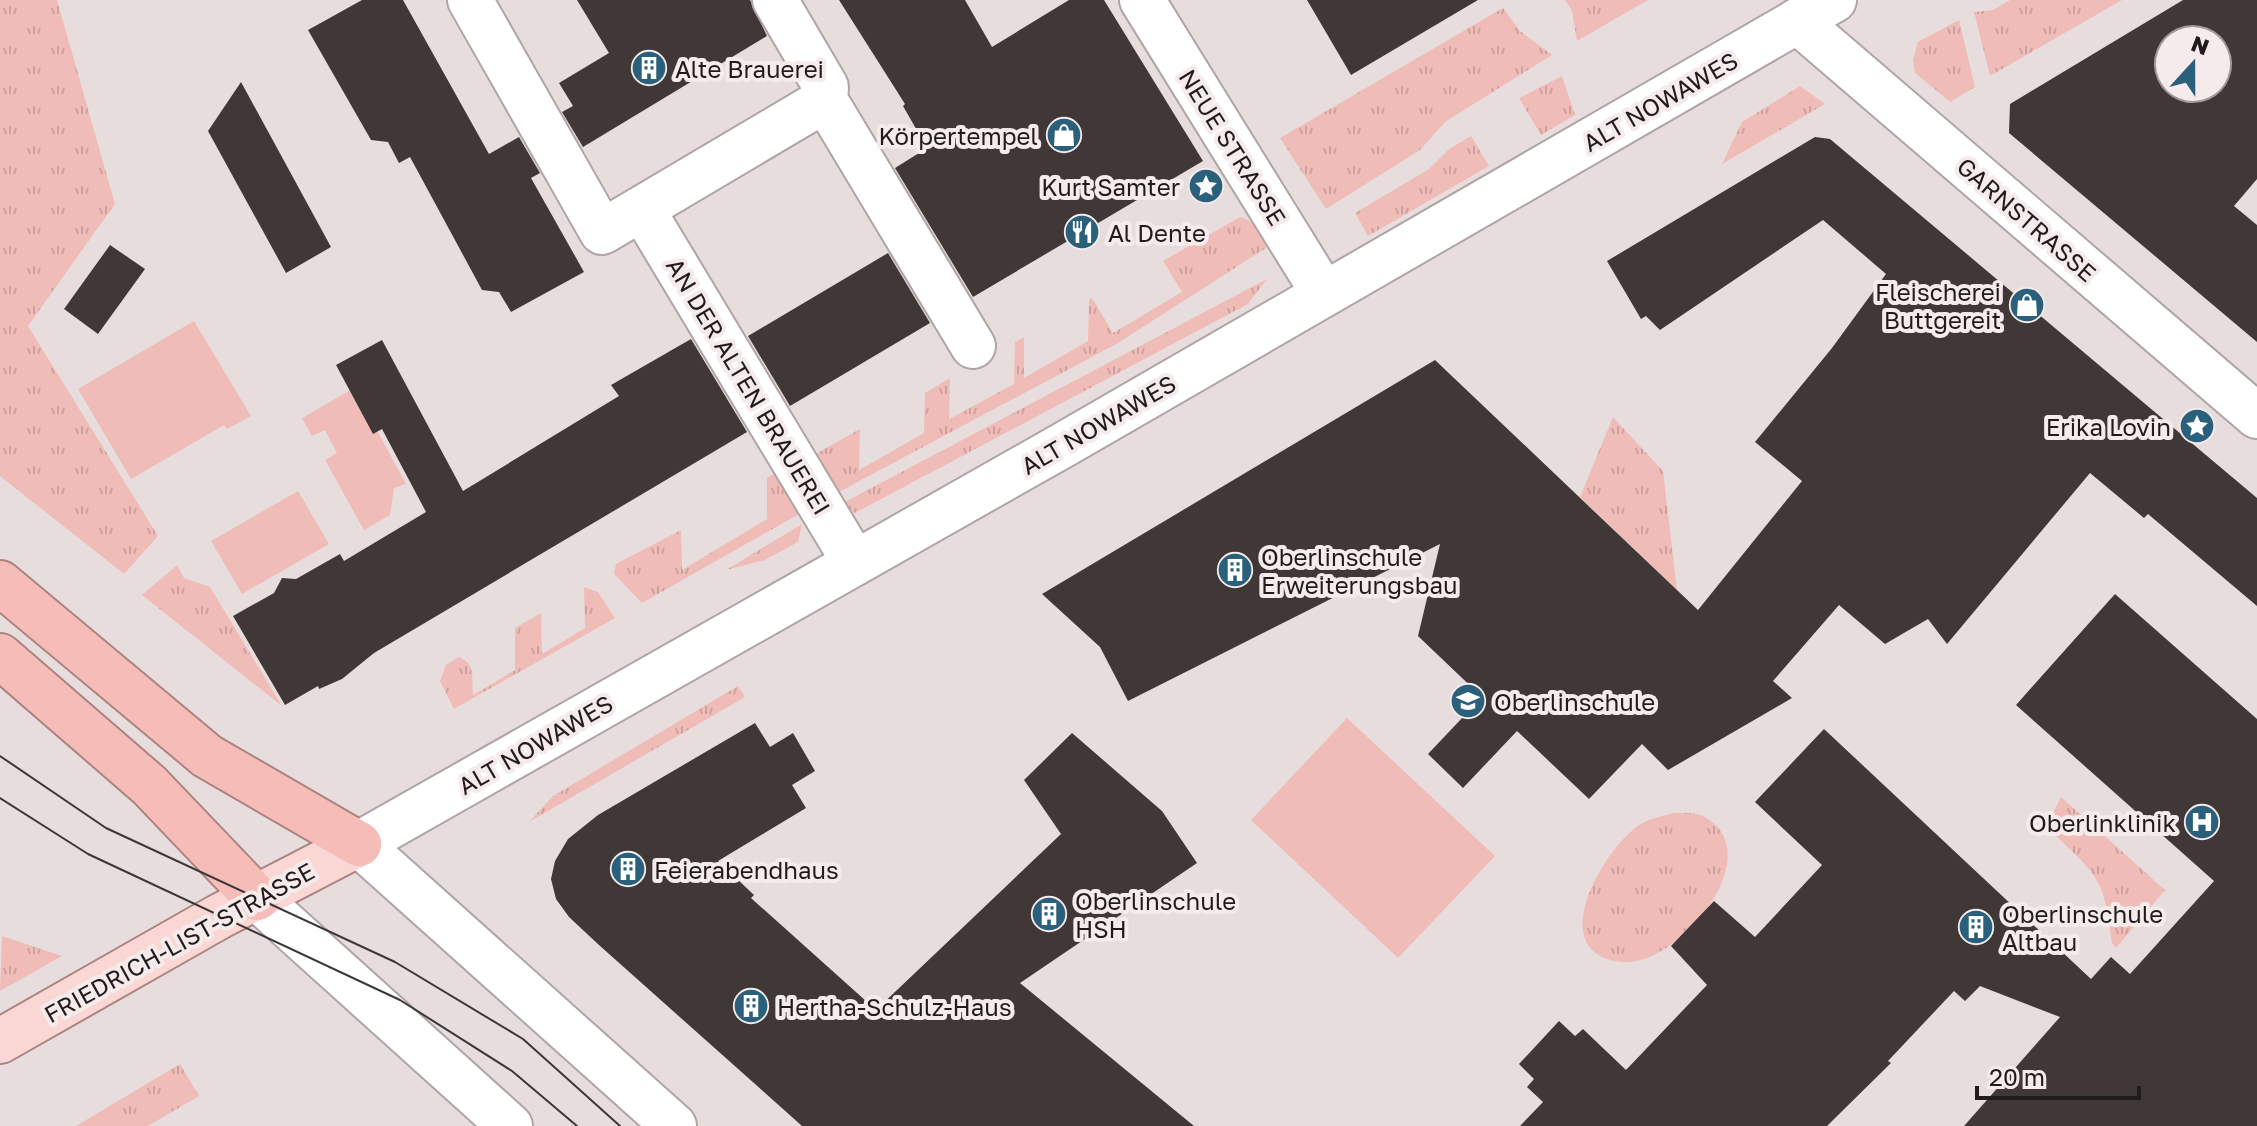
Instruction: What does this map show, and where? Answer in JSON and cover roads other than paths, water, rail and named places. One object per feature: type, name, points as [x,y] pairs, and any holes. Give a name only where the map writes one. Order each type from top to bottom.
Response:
[{"type":"highway","points":[[0,583],[207,756],[359,844]]},
{"type":"highway","points":[[0,656],[149,785],[257,898]]},
{"type":"main road","name":"FRIEDRICH-LIST-STRASSE","points":[[0,1041],[359,844]]},
{"type":"street","points":[[470,0],[602,232],[825,100]]},
{"type":"street","points":[[775,0],[826,87],[825,100],[973,346]]},
{"type":"street","name":"NEUE STRASSE","points":[[1142,0],[1324,294]]},
{"type":"street","name":"ALT NOWAWES","points":[[359,844],[1816,11]]},
{"type":"street","name":"GARNSTRASSE","points":[[1816,11],[2257,416]]},
{"type":"street","name":"AN DER ALTEN BRAUEREI","points":[[642,209],[855,563]]},
{"type":"street","points":[[359,844],[674,1126]]},
{"type":"street","points":[[257,898],[510,1126]]},
{"type":"tram line","points":[[0,756],[106,828],[395,962],[523,1039],[620,1126]]},
{"type":"tram line","points":[[0,798],[88,854],[400,1000],[512,1071],[577,1126]]},
{"type":"place","name":"Alte Brauerei","points":[[649,68]]},
{"type":"place","name":"Körpertempel","points":[[1064,135]]},
{"type":"place","name":"Kurt Samter","points":[[1206,186]]},
{"type":"place","name":"Al Dente","points":[[1082,232]]},
{"type":"place","name":"Fleischerei Buttgereit","points":[[2027,305]]},
{"type":"place","name":"Erika Lovin","points":[[2197,426]]},
{"type":"place","name":"Oberlinschule Erweiterungsbau","points":[[1235,570]]},
{"type":"place","name":"Oberlinschule","points":[[1468,701]]},
{"type":"place","name":"Oberlinklinik","points":[[2202,822]]},
{"type":"place","name":"Feierabendhaus","points":[[628,869]]},
{"type":"place","name":"Oberlinschule HSH","points":[[1049,914]]},
{"type":"place","name":"Oberlinschule Altbau","points":[[1976,927]]},
{"type":"place","name":"Hertha-Schulz-Haus","points":[[751,1006]]}]
